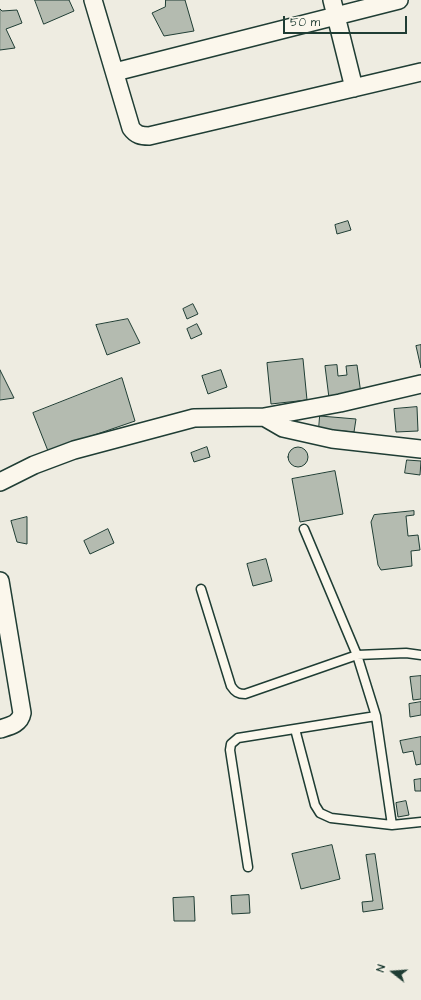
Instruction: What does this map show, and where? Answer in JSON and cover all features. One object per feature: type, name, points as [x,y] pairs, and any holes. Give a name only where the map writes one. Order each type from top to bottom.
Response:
[{"type":"street","points":[[93,0],[131,128],[134,132],[142,136],[149,136],[421,72]]},
{"type":"street","points":[[115,72],[334,8],[399,0]]},
{"type":"street","points":[[334,8],[354,88]]},
{"type":"street","points":[[0,482],[34,465],[74,450],[194,418],[264,417],[356,400],[421,384]]},
{"type":"street","points":[[264,417],[283,428],[332,438],[421,449]]},
{"type":"street","points":[[0,581],[22,713],[21,719],[17,722],[0,729]]},
{"type":"lane","points":[[304,529],[357,655],[376,716],[392,826]]},
{"type":"lane","points":[[200,589],[231,686],[235,692],[245,694],[357,655],[406,653],[421,656]]},
{"type":"lane","points":[[248,867],[230,750],[231,744],[238,738],[376,716]]},
{"type":"lane","points":[[296,729],[315,805],[320,813],[331,818],[392,826],[421,822]]},
{"type":"building","points":[[35,0],[69,0],[74,11],[44,24]]},
{"type":"building","points":[[166,0],[185,0],[194,31],[164,36],[152,13],[165,7]]},
{"type":"building","points":[[0,9],[2,11],[17,10],[22,23],[6,29],[15,48],[0,50]]},
{"type":"building","points":[[348,221],[351,230],[337,234],[335,225]]},
{"type":"building","points":[[193,304],[198,314],[187,319],[183,309]]},
{"type":"building","points":[[128,319],[140,343],[107,355],[96,325]]},
{"type":"building","points":[[197,324],[202,334],[191,339],[187,329]]},
{"type":"building","points":[[421,345],[421,368],[416,346]]},
{"type":"building","points":[[303,359],[307,400],[271,404],[267,363]]},
{"type":"building","points":[[337,365],[338,376],[347,375],[346,366],[357,365],[361,394],[329,398],[325,366]]},
{"type":"building","points":[[0,370],[14,398],[0,400]]},
{"type":"building","points":[[221,370],[227,387],[208,394],[202,376]]},
{"type":"building","points":[[122,378],[135,421],[48,451],[33,413]]},
{"type":"building","points":[[417,407],[418,431],[396,432],[394,409]]},
{"type":"building","points":[[320,416],[356,419],[354,432],[319,429]]},
{"type":"building","points":[[207,447],[210,457],[194,462],[191,453]]},
{"type":"building","points":[[298,447],[305,450],[308,457],[305,464],[298,467],[291,464],[288,457],[291,450]]},
{"type":"building","points":[[407,460],[421,461],[420,475],[405,473]]},
{"type":"building","points":[[335,471],[343,514],[300,522],[292,479]]},
{"type":"building","points":[[414,511],[414,515],[406,516],[408,536],[418,535],[420,550],[411,551],[412,566],[381,570],[378,565],[371,522],[374,515]]},
{"type":"building","points":[[27,517],[27,544],[17,542],[11,521]]},
{"type":"building","points":[[108,529],[114,543],[90,554],[84,541]]},
{"type":"building","points":[[266,559],[272,581],[253,586],[247,564]]},
{"type":"building","points":[[421,676],[421,699],[413,700],[410,677]]},
{"type":"building","points":[[421,702],[421,715],[410,717],[409,704]]},
{"type":"building","points":[[421,737],[421,764],[416,765],[413,751],[403,753],[400,741]]},
{"type":"building","points":[[421,779],[421,791],[415,791],[414,780]]},
{"type":"building","points":[[406,801],[409,815],[398,817],[396,803]]},
{"type":"building","points":[[332,845],[340,879],[301,889],[292,854]]},
{"type":"building","points":[[375,854],[383,909],[363,912],[362,902],[373,901],[366,855]]},
{"type":"building","points":[[249,895],[250,913],[232,914],[231,896]]},
{"type":"building","points":[[194,897],[195,921],[174,921],[173,898]]}]
